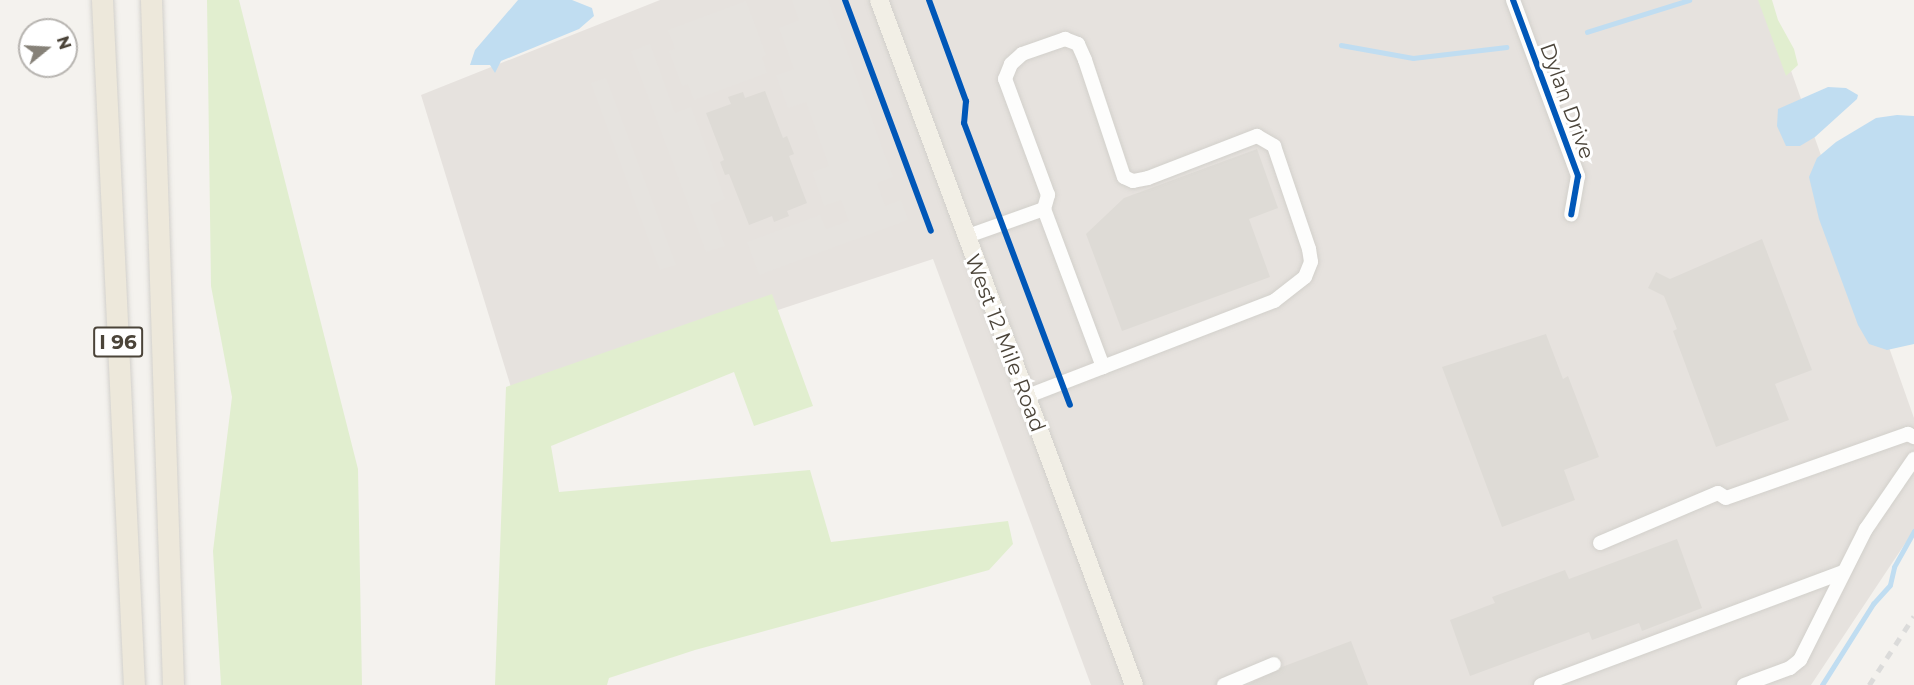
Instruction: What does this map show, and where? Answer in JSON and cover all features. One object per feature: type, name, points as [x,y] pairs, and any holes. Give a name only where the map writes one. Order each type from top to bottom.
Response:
[{"type":"highway","name":"I 96","points":[[102,0],[134,685]]},
{"type":"highway","name":"I 96","points":[[151,0],[173,685]]},
{"type":"main road","name":"West 12 Mile Road","points":[[879,0],[965,237],[1134,685]]},
{"type":"street","name":"Dylan Drive","points":[[1513,0],[1578,176],[1571,214]]},
{"type":"street","points":[[1025,397],[1274,302],[1305,277],[1311,262],[1309,249],[1274,146],[1257,136],[1148,178],[1133,181],[1124,177],[1085,60],[1078,44],[1065,39],[1022,54],[1011,64],[1005,79],[1048,195],[1044,209],[1103,367]]},
{"type":"street","points":[[965,237],[1044,209]]},
{"type":"street","points":[[1600,543],[1718,493],[1726,498],[1908,434],[1914,437]]},
{"type":"street","points":[[1744,685],[1790,668],[1800,660],[1866,529],[1914,459]]},
{"type":"street","points":[[1541,685],[1844,572]]},
{"type":"street","points":[[1224,685],[1274,664]]},
{"type":"shaded area","points":[[660,0],[1766,0],[1914,418],[1914,530],[1811,685],[1091,685],[933,259],[514,397],[421,95]]},
{"type":"shaded area","points":[[792,0],[828,0],[893,177],[877,183],[885,206],[901,200],[908,220],[759,275],[747,242],[820,215],[826,229],[849,221],[841,200],[824,206],[812,172],[829,166],[806,102],[788,108],[776,75],[794,69],[779,28],[799,20]]},
{"type":"shaded area","points":[[746,1],[766,55],[762,57],[767,73],[694,100],[688,84],[682,86],[669,51],[675,49],[668,30]]},
{"type":"shaded area","points":[[650,44],[675,113],[691,107],[725,199],[710,205],[725,246],[706,252],[631,51]]},
{"type":"shaded area","points":[[606,78],[676,265],[660,270],[591,83]]},
{"type":"green space","points":[[207,0],[239,0],[358,469],[362,685],[221,685],[213,551],[232,397],[211,286]]},
{"type":"green space","points":[[1758,0],[1772,0],[1778,20],[1794,49],[1798,65],[1786,76]]},
{"type":"green space","points":[[772,294],[813,406],[754,426],[734,372],[551,446],[559,492],[810,470],[831,542],[1008,521],[1013,544],[989,570],[695,650],[609,678],[607,685],[495,685],[506,387]]},
{"type":"water","points":[[518,0],[572,0],[592,8],[594,16],[579,29],[501,61],[495,73],[490,65],[470,65],[475,50]]},
{"type":"water","points":[[1828,87],[1846,88],[1858,95],[1857,99],[1815,137],[1800,146],[1786,146],[1777,126],[1778,109]]},
{"type":"water","points":[[1897,115],[1914,116],[1914,344],[1887,350],[1869,344],[1858,325],[1819,219],[1809,177],[1817,158],[1836,142],[1876,118]]},
{"type":"building","points":[[765,91],[783,138],[787,136],[794,154],[789,156],[807,203],[787,211],[789,216],[774,222],[772,216],[749,225],[729,174],[725,175],[720,162],[724,160],[706,113],[731,104],[728,97],[743,92],[745,98]]},
{"type":"building","points":[[1257,149],[1278,208],[1249,219],[1270,277],[1122,331],[1086,234],[1124,198]]},
{"type":"building","points":[[1762,239],[1812,370],[1775,384],[1789,420],[1716,447],[1673,331],[1677,329],[1664,296],[1648,288],[1656,272],[1670,279]]},
{"type":"building","points":[[1546,334],[1563,379],[1568,376],[1599,457],[1564,470],[1575,500],[1502,527],[1442,367]]},
{"type":"building","points":[[1677,539],[1702,608],[1642,631],[1639,623],[1592,640],[1589,632],[1470,676],[1450,620],[1495,603],[1492,597],[1565,570],[1569,579]]},
{"type":"building","points":[[1351,641],[1368,685],[1247,685],[1282,667]]},
{"type":"waterway","points":[[1587,32],[1689,0]]},
{"type":"waterway","points":[[1341,45],[1413,58],[1506,47]]},
{"type":"waterway","points":[[1822,685],[1873,604],[1890,585],[1894,567],[1914,531]]},
{"type":"railway","points":[[1869,685],[1914,616]]},
{"type":"cycle path","points":[[845,0],[931,231]]},
{"type":"cycle path","points":[[929,0],[966,101],[964,123],[1070,405]]},
{"type":"cycle path","points":[[1513,0],[1578,176],[1571,214]]}]
